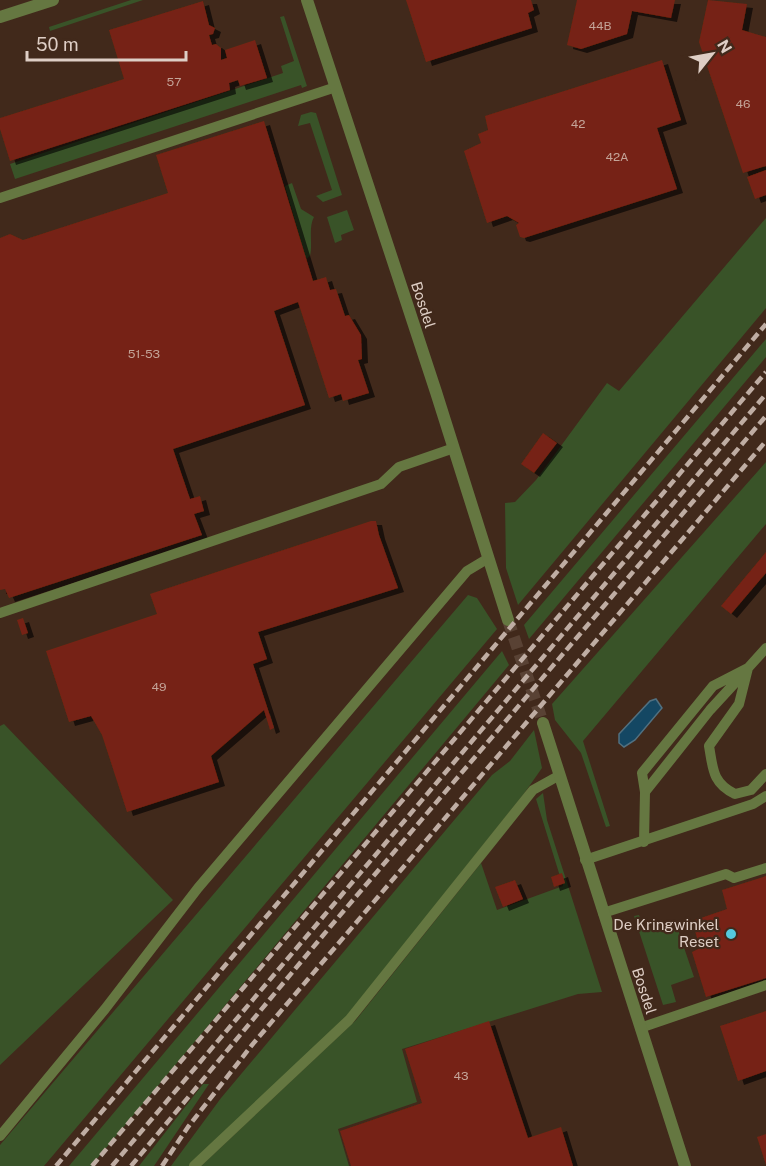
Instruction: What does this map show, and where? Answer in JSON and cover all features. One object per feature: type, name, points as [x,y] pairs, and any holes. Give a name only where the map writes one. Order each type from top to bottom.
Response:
[{"type":"street","points":[[0,17],[53,0]]},
{"type":"street","name":"Bosdel","points":[[307,0],[508,620]]},
{"type":"street","name":"Bosdel","points":[[543,723],[585,861],[685,1166]]},
{"type":"lane","points":[[0,198],[336,87]]},
{"type":"lane","points":[[0,612],[381,484],[399,467],[454,448]]},
{"type":"lane","points":[[0,1136],[105,1009],[198,888],[467,571],[487,559]]},
{"type":"lane","points":[[644,842],[645,792],[642,773],[713,686],[748,668],[766,648]]},
{"type":"lane","points":[[748,668],[739,704],[709,746],[715,777],[722,788],[735,794],[751,790],[766,774]]},
{"type":"lane","points":[[194,1166],[349,1020],[533,790],[560,775]]},
{"type":"lane","points":[[585,861],[753,804],[766,796]]},
{"type":"lane","points":[[603,913],[726,874],[734,878],[766,868]]},
{"type":"lane","points":[[640,1028],[766,985]]},
{"type":"green space","points":[[131,0],[143,0],[50,31],[49,27]]},
{"type":"green space","points":[[284,16],[307,86],[302,88],[301,85],[15,179],[10,164],[283,73],[281,66],[294,61],[280,17]]},
{"type":"green space","points":[[316,113],[342,195],[323,202],[316,196],[332,190],[310,123],[298,126],[301,115]]},
{"type":"green space","points":[[292,183],[301,209],[314,217],[311,226],[310,256],[306,259],[285,186]]},
{"type":"green space","points":[[347,210],[354,230],[341,235],[342,240],[335,243],[327,217]]},
{"type":"green space","points":[[766,218],[766,308],[518,605],[506,568],[505,503],[515,502],[536,480],[607,383],[619,391]]},
{"type":"green space","points":[[766,339],[766,357],[529,639],[524,625]]},
{"type":"green space","points":[[766,462],[766,524],[583,741],[610,826],[606,827],[581,753],[555,720],[552,704]]},
{"type":"green space","points":[[468,595],[477,598],[497,629],[44,1166],[0,1166],[0,1145]]},
{"type":"green space","points":[[502,651],[509,665],[91,1166],[69,1166]]},
{"type":"green space","points":[[4,724],[173,900],[0,1065],[0,726]]},
{"type":"green space","points":[[534,730],[542,768],[347,1016],[189,1166],[171,1166],[221,1098],[492,775],[510,761]]},
{"type":"green space","points":[[543,793],[547,820],[602,992],[578,994],[402,1049],[417,1102],[338,1129],[349,1166],[201,1166],[356,1020],[481,863],[497,910],[563,886],[536,799]]},
{"type":"green space","points":[[639,915],[644,930],[675,921],[694,977],[671,985],[676,1002],[663,1005],[634,916]]},
{"type":"green space","points":[[203,1084],[209,1084],[154,1166],[139,1166]]},
{"type":"water","points":[[656,699],[662,708],[635,740],[624,747],[619,743],[619,734],[650,701]]},
{"type":"building","points":[[406,0],[531,0],[534,10],[528,13],[532,28],[426,62]]},
{"type":"building","points":[[577,0],[675,0],[671,18],[632,11],[627,34],[581,49],[567,45]]},
{"type":"building","points":[[708,0],[747,4],[742,30],[766,37],[766,166],[743,173],[699,42]]},
{"type":"building","points":[[203,1],[209,25],[215,28],[213,34],[209,35],[212,45],[216,44],[221,48],[221,60],[227,58],[225,50],[255,40],[267,78],[240,86],[238,80],[229,83],[230,90],[10,161],[0,129],[0,118],[124,79],[109,30]]},
{"type":"building","points":[[662,60],[681,120],[657,128],[677,189],[524,238],[520,237],[516,225],[519,223],[507,216],[487,223],[464,151],[481,143],[478,134],[488,130],[485,116]]},
{"type":"building","points":[[264,121],[313,281],[326,277],[330,290],[336,289],[345,316],[349,315],[361,335],[362,359],[358,360],[369,393],[343,401],[341,394],[329,398],[298,302],[274,311],[305,405],[173,449],[190,499],[200,496],[204,511],[194,514],[202,535],[9,598],[5,589],[0,590],[0,238],[10,234],[23,240],[168,193],[156,155]]},
{"type":"building","points":[[766,170],[766,195],[755,199],[747,177]]},
{"type":"building","points":[[543,433],[557,443],[534,473],[521,464]]},
{"type":"building","points":[[376,521],[398,588],[258,632],[267,659],[253,664],[274,728],[270,730],[264,710],[211,756],[219,782],[127,812],[102,735],[91,716],[69,722],[46,651],[157,614],[150,594]]},
{"type":"building","points":[[766,552],[766,573],[731,614],[721,606]]},
{"type":"building","points":[[23,618],[28,633],[22,635],[17,620]]},
{"type":"building","points":[[562,873],[565,883],[554,887],[551,877]]},
{"type":"building","name":"De Kringwinkel Reset","points":[[766,876],[766,978],[706,997],[692,952],[700,948],[692,921],[727,909],[722,890]]},
{"type":"building","points":[[515,880],[523,899],[503,907],[495,887]]},
{"type":"building","points":[[766,1011],[766,1071],[738,1081],[720,1026]]},
{"type":"building","points":[[489,1021],[528,1138],[561,1127],[573,1166],[351,1166],[340,1131],[422,1103],[405,1049]]},
{"type":"building","points":[[766,1134],[766,1165],[757,1137]]},
{"type":"tunnel","points":[[508,620],[543,723]]},
{"type":"railway","points":[[56,1166],[766,324]]},
{"type":"railway","points":[[92,1166],[766,372]]},
{"type":"railway","points":[[112,1166],[766,394]]},
{"type":"railway","points":[[131,1166],[330,927],[766,416]]},
{"type":"railway","points":[[162,1166],[188,1127],[252,1045],[766,441]]},
{"type":"place","name":"De Kringwinkel Reset","points":[[731,934]]}]
